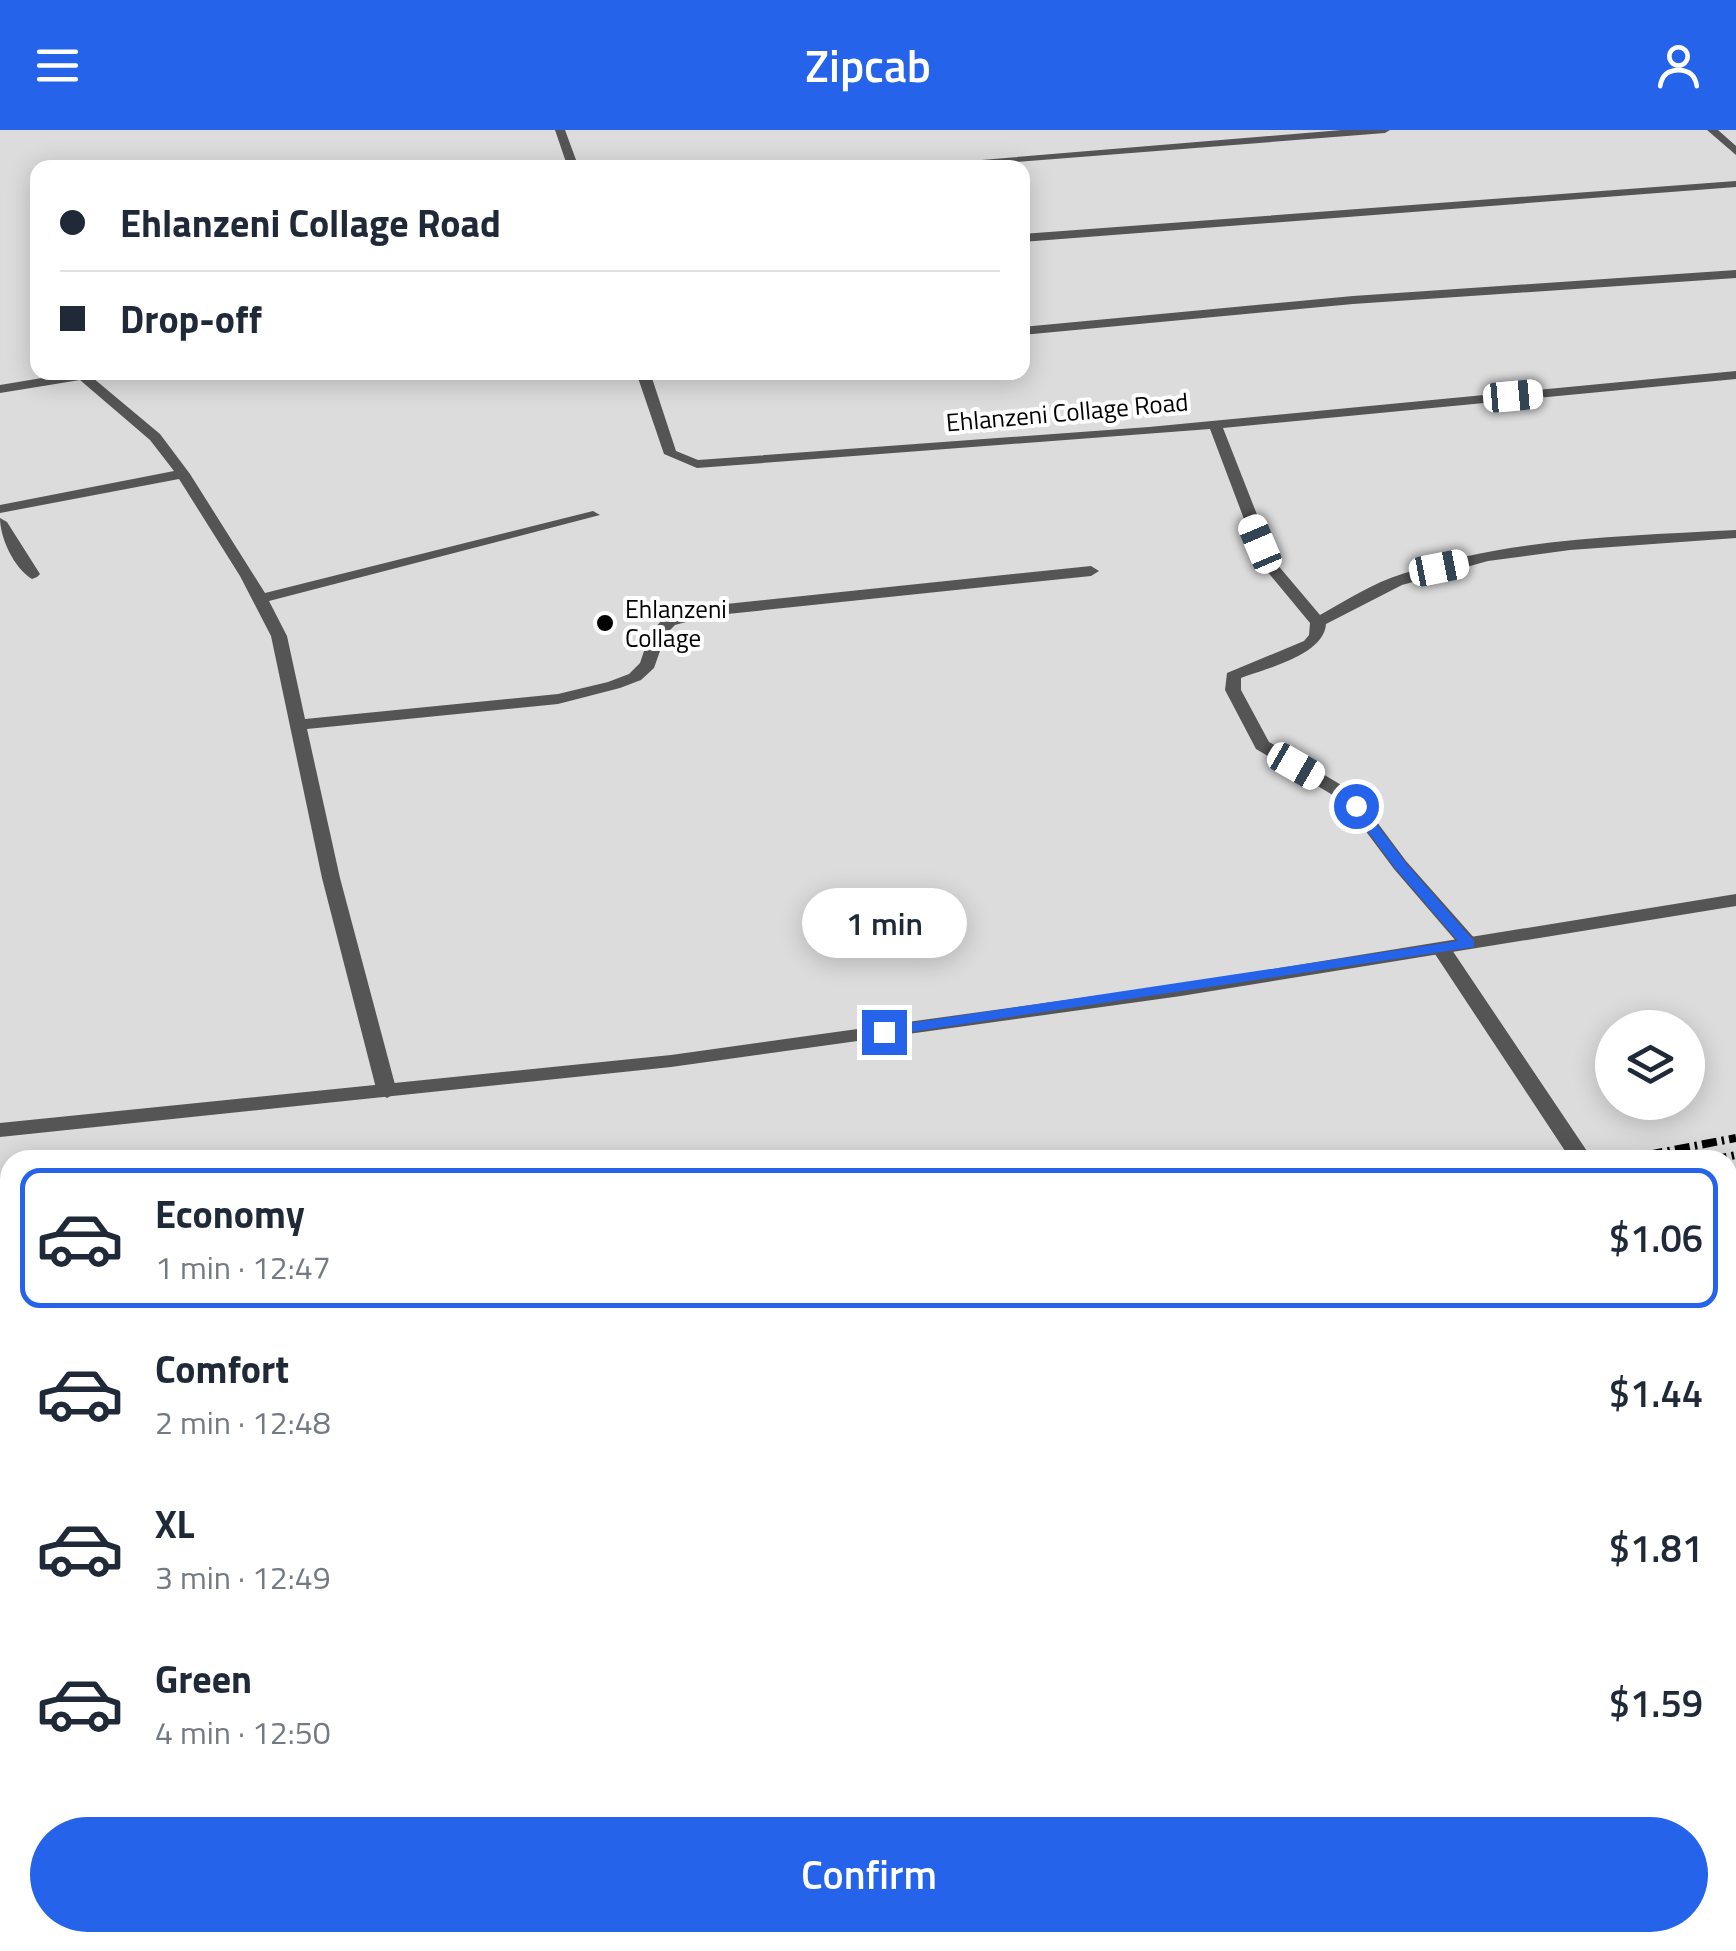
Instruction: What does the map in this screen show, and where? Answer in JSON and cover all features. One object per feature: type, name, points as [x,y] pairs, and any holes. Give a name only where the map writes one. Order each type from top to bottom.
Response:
[{"type":"street","points":[[560,130],[571,160]]},
{"type":"street","points":[[994,160],[1385,130]]},
{"type":"street","points":[[1712,130],[1736,152]]},
{"type":"street","points":[[1030,237],[1736,184]]},
{"type":"street","points":[[1030,330],[1353,300],[1736,274]]},
{"type":"street","points":[[1216,424],[1736,375]]},
{"type":"street","points":[[0,389],[63,380]]},
{"type":"street","points":[[88,380],[155,437],[183,474],[279,636],[330,878],[388,1092]]},
{"type":"street","name":"Ehlanzeni Collage Road","points":[[645,380],[671,454],[698,464],[769,462],[1216,424],[1269,564],[1318,622]]},
{"type":"street","points":[[0,508],[183,474]]},
{"type":"street","points":[[260,599],[592,515]]},
{"type":"street","points":[[0,522],[32,574]]},
{"type":"street","points":[[1468,944],[1400,865],[1356,806],[1342,793],[1262,745],[1233,690],[1233,676],[1310,644],[1317,635],[1318,622],[1403,579],[1439,568],[1524,552],[1736,534]]},
{"type":"street","points":[[297,724],[558,699],[614,685],[636,677],[648,666],[658,634],[670,622],[707,611],[1091,571]]},
{"type":"street","points":[[0,1130],[722,1054],[1180,990],[1736,900]]},
{"type":"street","points":[[1440,948],[1576,1150]]},
{"type":"shaded area","points":[[0,130],[1736,130],[1736,1150],[0,1150]]},
{"type":"railway","points":[[1673,1150],[1736,1138]]},
{"type":"place","name":"Ehlanzeni Collage","points":[[605,623]]},
{"type":"route","points":[[884,1032],[1468,944],[1400,865],[1356,806]]}]
